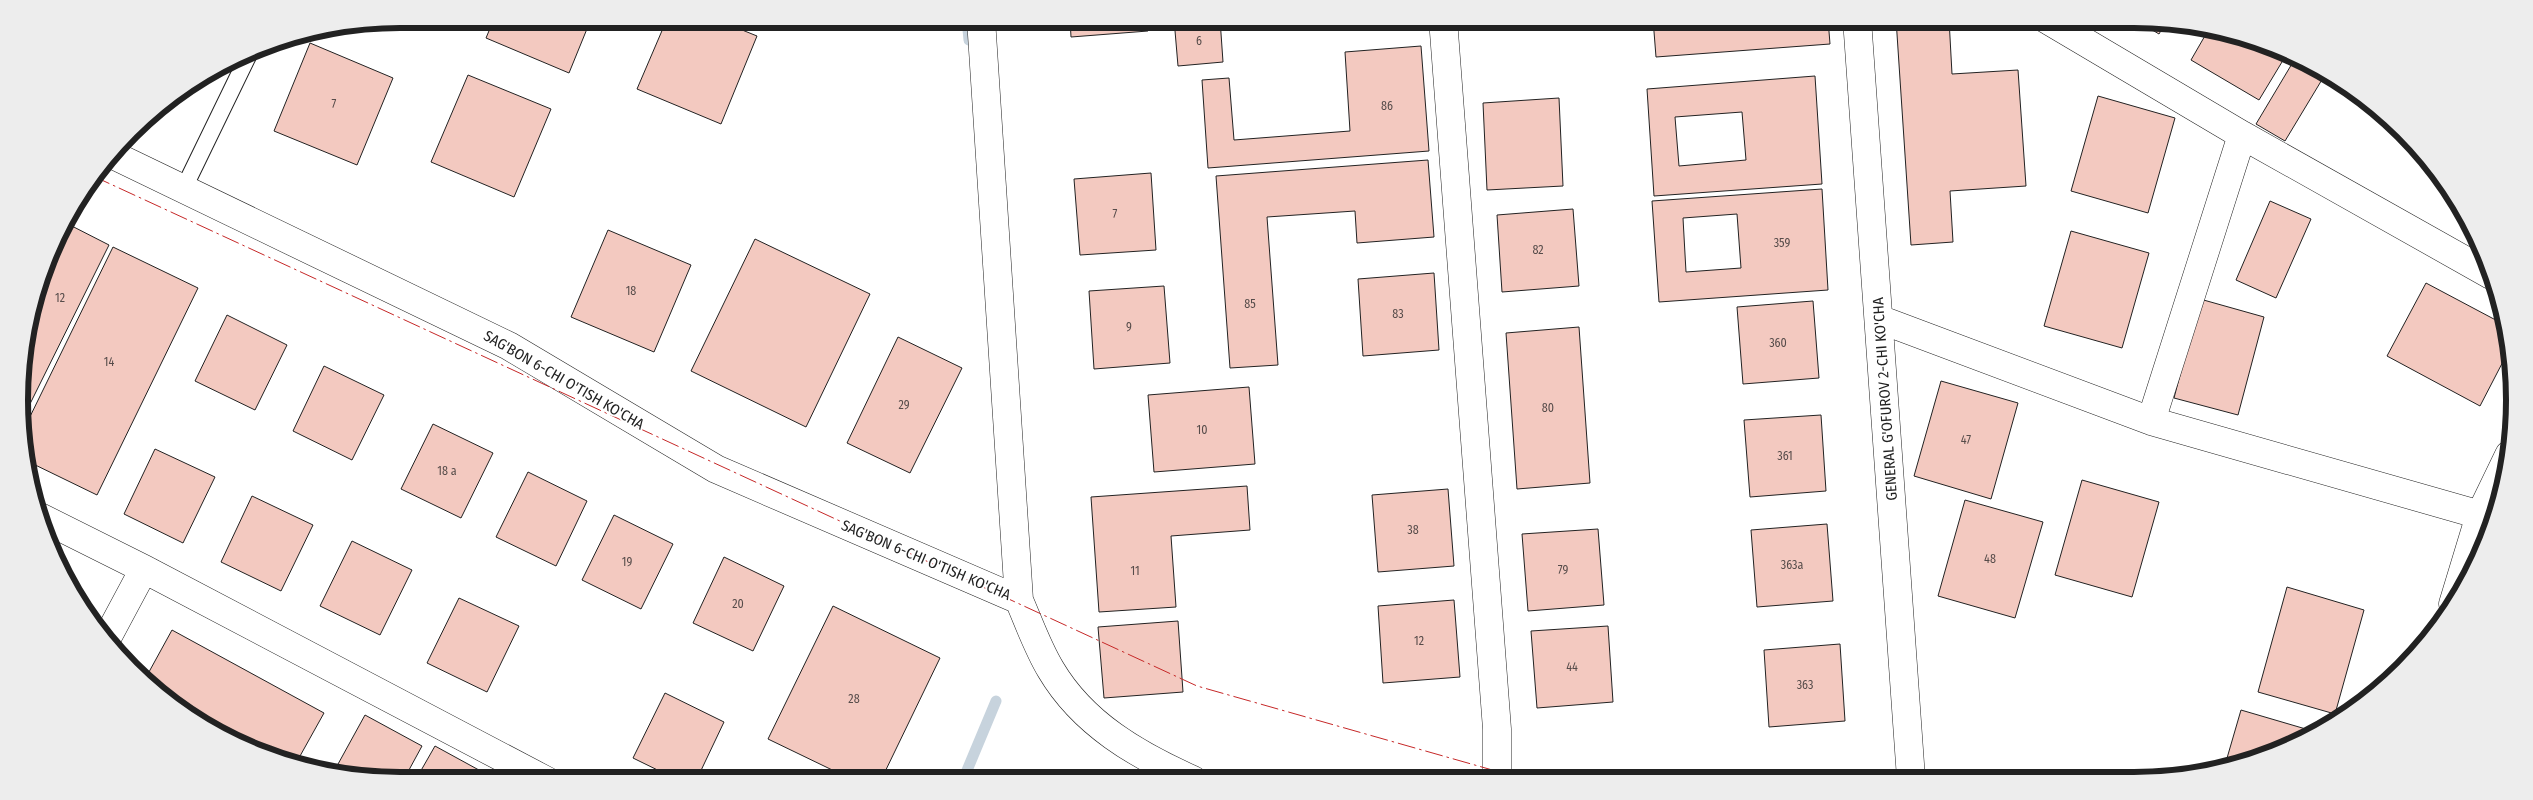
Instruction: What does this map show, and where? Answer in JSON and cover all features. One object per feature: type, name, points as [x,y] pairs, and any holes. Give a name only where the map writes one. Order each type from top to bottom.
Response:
[{"type":"street","points":[[982,28],[1019,600],[1051,670],[1083,713],[1120,743],[1177,772]]},
{"type":"street","points":[[1444,28],[1497,729],[1497,772]]},
{"type":"street","name":"GENERAL G'OFUROV 2-CHI KO'CHA","points":[[1858,28],[1912,772]]},
{"type":"street","points":[[2061,28],[2242,135],[2482,269]]},
{"type":"street","points":[[2151,421],[2242,135]]},
{"type":"street","name":"SAG'BON 6-CHI O'TISH KO'CHA","points":[[117,157],[509,346],[716,469],[1019,600]]},
{"type":"street","points":[[1879,319],[2151,421],[2485,517]]},
{"type":"street","points":[[2469,561],[2493,496]]},
{"type":"street","points":[[47,521],[144,569],[529,772]]},
{"type":"street","points":[[109,634],[144,569]]},
{"type":"lane","points":[[184,188],[246,61]]},
{"type":"building","points":[[490,28],[587,28],[569,73],[486,38]]},
{"type":"building","points":[[663,28],[737,28],[757,36],[721,124],[637,89]]},
{"type":"building","points":[[1070,28],[1148,28],[1148,31],[1071,37]]},
{"type":"building","points":[[1175,28],[1221,28],[1223,62],[1178,66]]},
{"type":"building","points":[[1654,28],[1829,28],[1830,44],[1656,57]]},
{"type":"building","points":[[1897,28],[1949,28],[1952,74],[2018,70],[2026,186],[1950,191],[1953,242],[1911,245]]},
{"type":"building","points":[[2149,28],[2162,29],[2159,34]]},
{"type":"building","points":[[2205,35],[2253,47],[2284,59],[2259,100],[2191,60]]},
{"type":"building","points":[[310,43],[393,78],[357,165],[274,131]]},
{"type":"building","points":[[1421,46],[1429,151],[1208,168],[1202,80],[1229,78],[1234,140],[1350,131],[1345,52]]},
{"type":"building","points":[[2292,63],[2322,79],[2285,141],[2256,124]]},
{"type":"building","points":[[468,75],[551,109],[514,197],[431,162]]},
{"type":"building","points":[[1815,76],[1822,184],[1654,196],[1647,89]],"holes":[[[1742,112],[1746,160],[1679,166],[1675,117]]]},
{"type":"building","points":[[2098,96],[2175,118],[2148,213],[2071,191]]},
{"type":"building","points":[[1559,98],[1563,186],[1487,190],[1483,103]]},
{"type":"building","points":[[1428,160],[1434,237],[1357,243],[1355,211],[1267,217],[1278,365],[1230,368],[1216,176]]},
{"type":"building","points":[[1151,173],[1156,250],[1080,255],[1074,179]]},
{"type":"building","points":[[1822,189],[1828,290],[1659,302],[1652,201]],"holes":[[[1737,214],[1741,268],[1686,272],[1683,218]]]},
{"type":"building","points":[[2270,201],[2311,219],[2276,298],[2236,280]]},
{"type":"building","points":[[1573,209],[1579,286],[1502,292],[1497,215]]},
{"type":"building","points":[[71,226],[109,245],[28,408],[28,376],[40,304],[47,280],[66,235]]},
{"type":"building","points":[[608,230],[691,265],[654,352],[571,317]]},
{"type":"building","points":[[2071,231],[2149,253],[2122,348],[2044,326]]},
{"type":"building","points":[[755,239],[870,294],[806,427],[691,371]]},
{"type":"building","points":[[113,247],[198,288],[97,495],[34,464],[28,421]]},
{"type":"building","points":[[1434,273],[1439,350],[1363,356],[1358,279]]},
{"type":"building","points":[[2426,283],[2497,320],[2503,361],[2480,406],[2387,356]]},
{"type":"building","points":[[1164,286],[1170,363],[1094,369],[1089,291]]},
{"type":"building","points":[[2200,299],[2264,317],[2238,415],[2174,398]]},
{"type":"building","points":[[1813,301],[1819,378],[1743,384],[1737,307]]},
{"type":"building","points":[[227,315],[287,345],[255,410],[195,381]]},
{"type":"building","points":[[1579,327],[1590,483],[1517,489],[1506,333]]},
{"type":"building","points":[[898,337],[962,368],[910,473],[847,443]]},
{"type":"building","points":[[324,366],[384,395],[352,460],[293,431]]},
{"type":"building","points":[[1941,381],[2018,403],[1991,499],[1914,476]]},
{"type":"building","points":[[1249,387],[1255,464],[1154,472],[1148,395]]},
{"type":"building","points":[[1821,415],[1826,491],[1750,497],[1744,420]]},
{"type":"building","points":[[433,424],[493,453],[461,518],[401,489]]},
{"type":"building","points":[[155,449],[215,477],[183,543],[124,514]]},
{"type":"building","points":[[528,472],[587,501],[556,566],[496,537]]},
{"type":"building","points":[[2082,480],[2159,502],[2132,597],[2055,575]]},
{"type":"building","points":[[1247,486],[1250,530],[1171,536],[1176,607],[1099,612],[1091,497]]},
{"type":"building","points":[[1448,489],[1454,566],[1378,572],[1372,495]]},
{"type":"building","points":[[252,496],[313,525],[281,591],[221,562]]},
{"type":"building","points":[[1965,500],[2043,522],[2015,618],[1938,596]]},
{"type":"building","points":[[614,515],[673,544],[641,609],[582,580]]},
{"type":"building","points":[[1827,524],[1833,601],[1757,607],[1751,530]]},
{"type":"building","points":[[1598,529],[1604,605],[1528,611],[1522,534]]},
{"type":"building","points":[[352,541],[412,570],[380,635],[320,606]]},
{"type":"building","points":[[724,557],[784,586],[753,651],[693,623]]},
{"type":"building","points":[[2287,587],[2364,610],[2335,713],[2258,692]]},
{"type":"building","points":[[459,598],[519,626],[487,692],[427,663]]},
{"type":"building","points":[[1454,600],[1460,677],[1383,683],[1378,606]]},
{"type":"building","points":[[833,606],[940,658],[885,772],[836,772],[768,739]]},
{"type":"building","points":[[1178,621],[1183,692],[1104,698],[1098,627]]},
{"type":"building","points":[[1608,626],[1613,702],[1537,708],[1531,631]]},
{"type":"building","points":[[172,630],[324,713],[299,758],[257,744],[214,723],[173,696],[148,674]]},
{"type":"building","points":[[1840,644],[1845,721],[1769,727],[1764,650]]},
{"type":"building","points":[[665,693],[724,722],[700,772],[662,772],[633,758]]},
{"type":"building","points":[[2241,710],[2307,729],[2253,753],[2226,761]]},
{"type":"building","points":[[365,715],[422,746],[408,772],[376,772],[337,767]]},
{"type":"building","points":[[435,746],[483,772],[420,772]]},
{"type":"waterway","points":[[968,28],[969,40]]},
{"type":"waterway","points":[[966,772],[996,701]]},
{"type":"power","points":[[100,179],[1197,686],[1499,772]]}]
